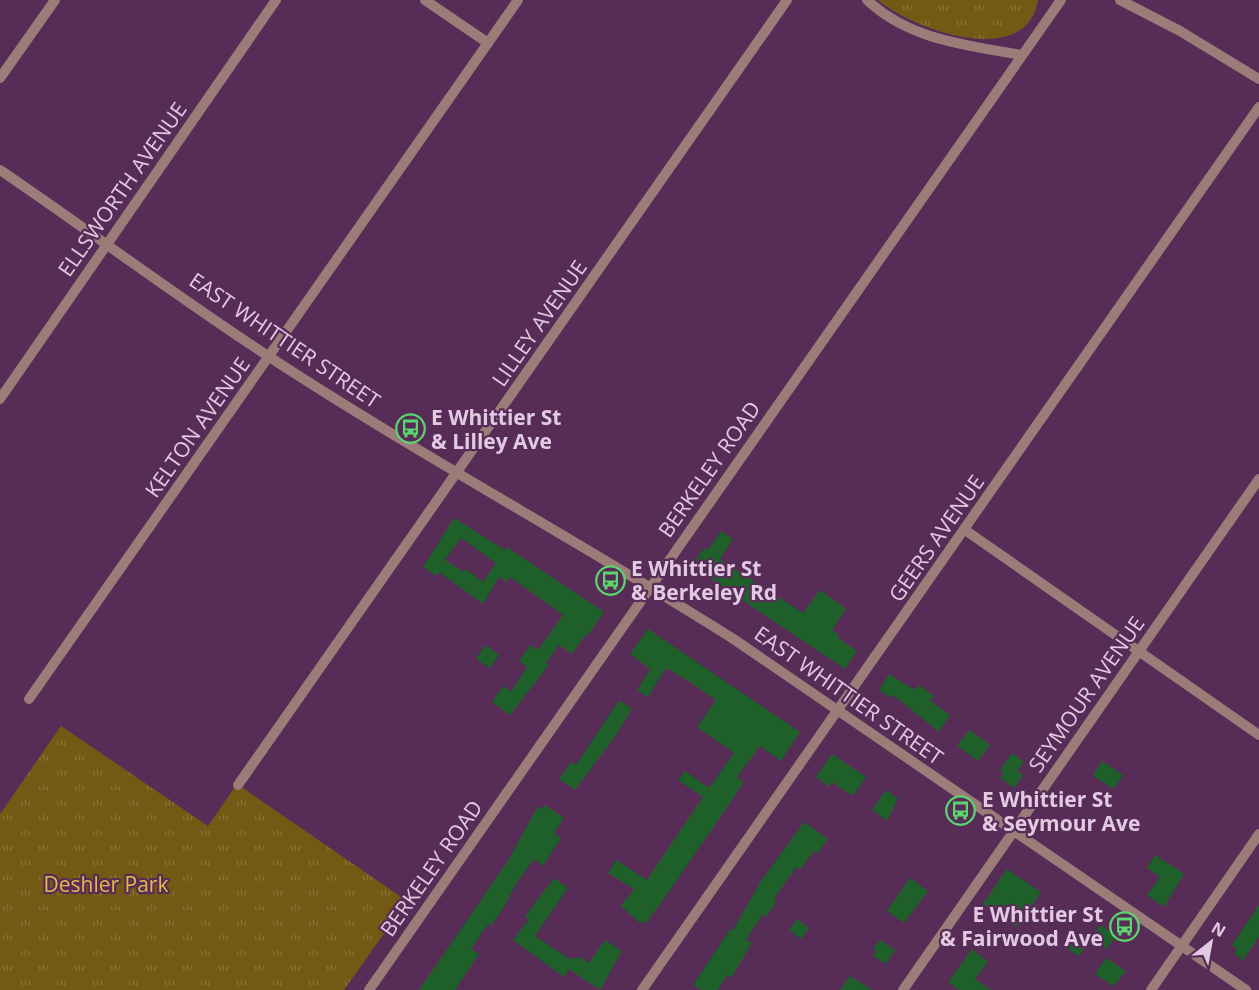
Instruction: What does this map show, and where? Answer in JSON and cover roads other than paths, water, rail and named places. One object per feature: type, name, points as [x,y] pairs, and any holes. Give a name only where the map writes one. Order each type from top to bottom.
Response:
[{"type":"street","points":[[0,78],[55,0]]},
{"type":"street","name":"ELLSWORTH AVENUE","points":[[0,399],[276,0]]},
{"type":"street","points":[[425,0],[488,43]]},
{"type":"street","name":"KELTON AVENUE","points":[[29,699],[518,0]]},
{"type":"street","name":"LILLEY AVENUE","points":[[238,786],[787,0]]},
{"type":"street","points":[[867,0],[908,29],[943,40],[1021,55]]},
{"type":"street","name":"BERKELEY ROAD","points":[[369,990],[1061,0]]},
{"type":"street","points":[[1120,0],[1180,31],[1259,79]]},
{"type":"street","name":"GEERS AVENUE","points":[[642,990],[840,710],[1259,107]]},
{"type":"street","name":"EAST WHITTIER STREET","points":[[0,170],[270,357],[457,475],[652,587],[840,710],[1246,990]]},
{"type":"street","name":"SEYMOUR AVENUE","points":[[903,990],[1259,479]]},
{"type":"street","points":[[965,530],[1259,735]]},
{"type":"street","points":[[1151,990],[1259,834]]},
{"type":"place","name":"E Whittier St & Lilley Ave","points":[[410,429]]},
{"type":"place","name":"E Whittier St & Berkeley Rd","points":[[610,580]]},
{"type":"place","name":"E Whittier St & Seymour Ave","points":[[961,811]]},
{"type":"place","name":"E Whittier St & Fairwood Ave","points":[[1124,926]]},
{"type":"park label","name":"Deshler Park","points":[[106,884]]}]
